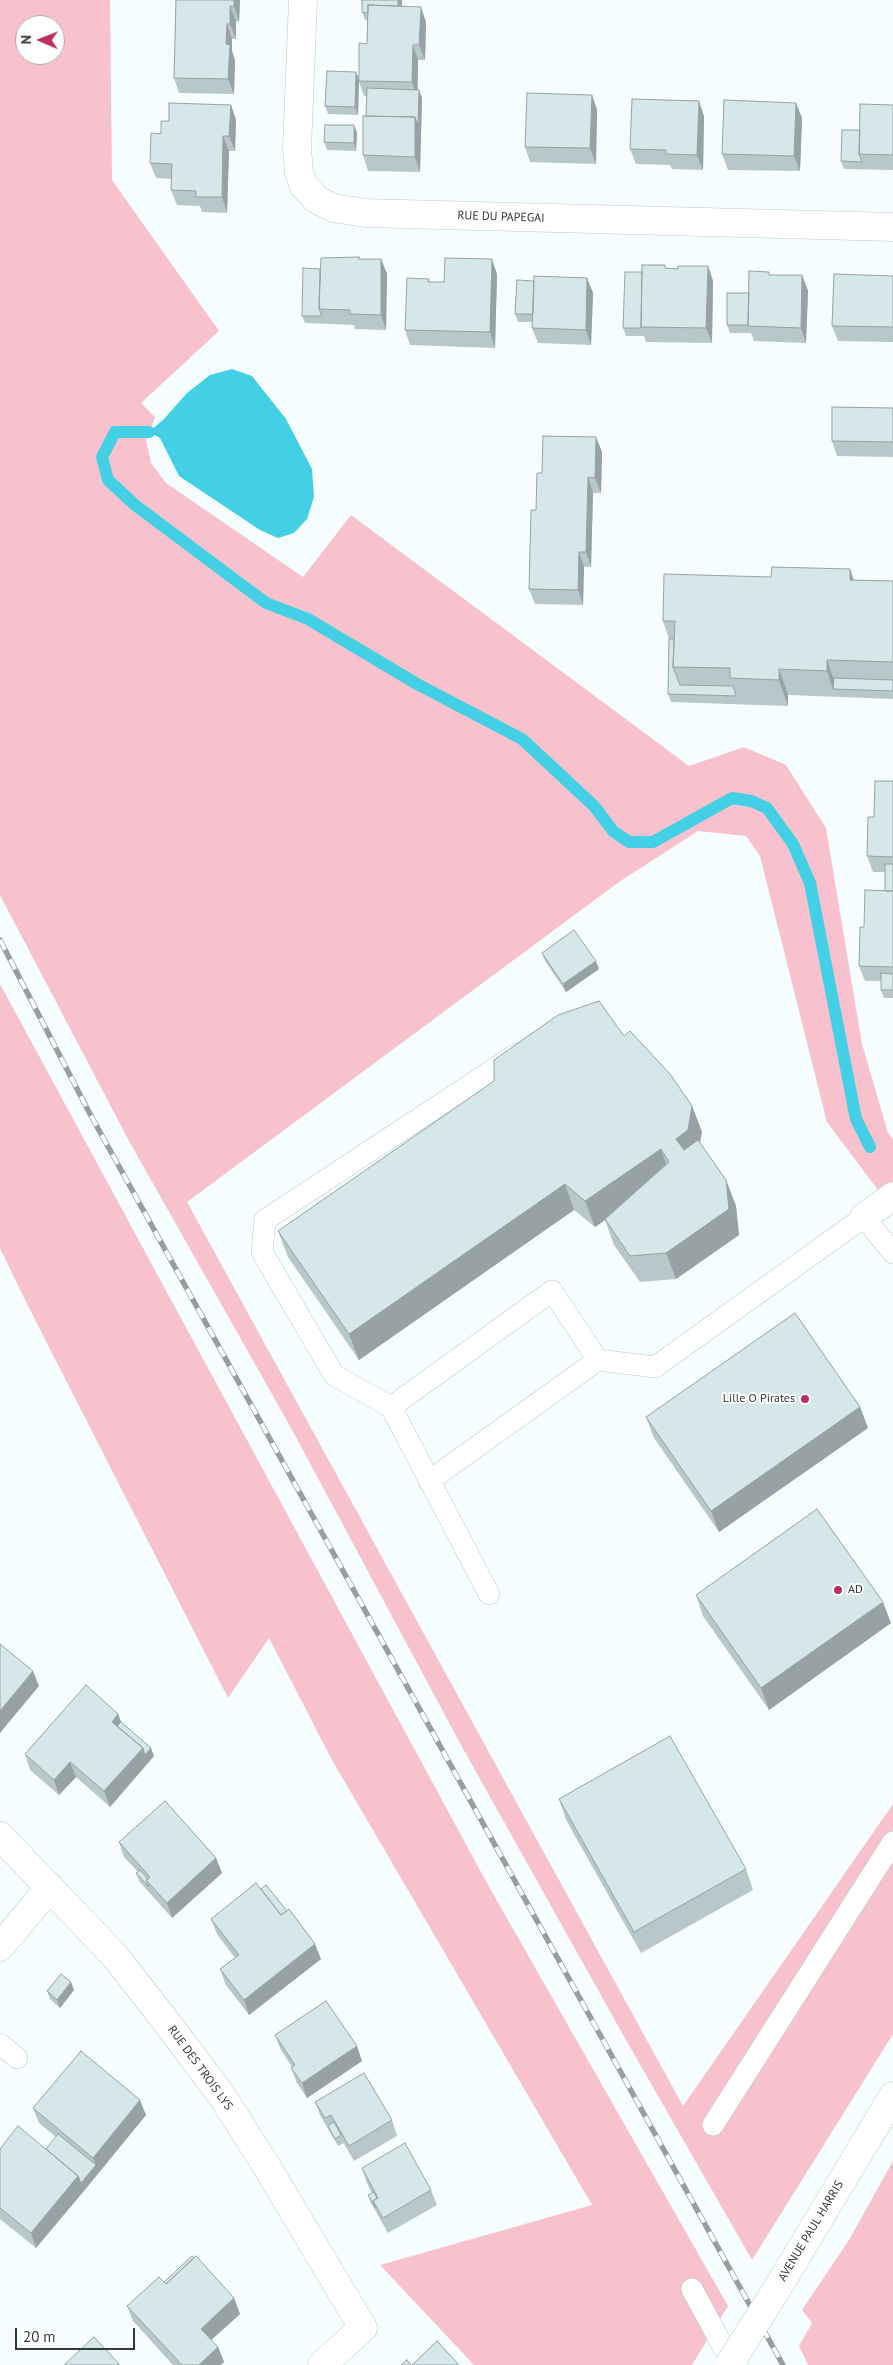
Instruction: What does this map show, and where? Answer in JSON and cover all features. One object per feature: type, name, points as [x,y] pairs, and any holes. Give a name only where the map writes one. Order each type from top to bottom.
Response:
[{"type":"street","name":"RUE DU PAPEGAI","points":[[303,0],[297,149],[299,172],[304,186],[316,199],[333,208],[365,213],[893,227]]},
{"type":"street","points":[[864,1217],[893,1196]]},
{"type":"street","name":"RUE DES TROIS LYS","points":[[0,1836],[50,1886],[115,1956],[172,2028],[222,2096],[267,2167],[362,2328],[322,2365]]},
{"type":"street","points":[[0,1947],[50,1886]]},
{"type":"street","name":"AVENUE PAUL HARRIS","points":[[729,2365],[893,2096]]},
{"type":"lane","points":[[489,1594],[391,1407],[334,1375],[262,1252],[265,1220],[530,1045]]},
{"type":"lane","points":[[429,1481],[598,1360],[655,1366],[864,1217],[893,1253]]},
{"type":"lane","points":[[391,1407],[552,1291],[598,1360]]},
{"type":"lane","points":[[713,2125],[893,1842]]},
{"type":"lane","points":[[0,2044],[17,2058]]},
{"type":"lane","points":[[692,2289],[733,2365]]},
{"type":"shaded area","points":[[0,0],[110,0],[112,180],[219,331],[141,403],[155,417],[146,440],[151,463],[166,483],[303,577],[351,515],[689,766],[744,747],[786,765],[826,828],[862,1044],[888,1133],[893,1139],[893,1210],[827,1122],[760,856],[746,836],[698,831],[619,882],[187,1202],[683,2106],[893,1804],[893,2034],[752,2260],[461,1745],[290,1426],[129,1141],[0,895]]},
{"type":"shaded area","points":[[0,984],[488,1885],[728,2306],[692,2365],[474,2365],[380,2265],[592,2205],[332,1760],[269,1638],[228,1698],[26,1302],[0,1248]]},
{"type":"shaded area","points":[[893,2161],[893,2365],[808,2365],[799,2346],[812,2323],[802,2310],[849,2240]]},
{"type":"water","points":[[232,369],[252,376],[286,419],[312,469],[314,497],[307,519],[294,533],[278,538],[260,530],[179,476],[160,438],[149,432],[164,419],[187,393],[210,375]]},
{"type":"building","points":[[176,0],[234,0],[234,6],[230,6],[230,24],[227,24],[226,44],[230,45],[228,79],[174,78]]},
{"type":"building","points":[[362,0],[398,0],[398,6],[368,5],[368,13],[362,12]]},
{"type":"building","points":[[368,5],[421,7],[419,45],[413,45],[412,82],[359,81],[359,43],[367,44]]},
{"type":"building","points":[[327,71],[356,72],[355,107],[325,106]]},
{"type":"building","points":[[367,88],[419,90],[418,125],[415,117],[366,116]]},
{"type":"building","points":[[527,93],[592,95],[590,148],[525,147]]},
{"type":"building","points":[[632,99],[699,101],[697,155],[666,154],[666,150],[630,149]]},
{"type":"building","points":[[724,100],[796,103],[794,156],[722,154]]},
{"type":"building","points":[[169,103],[231,105],[229,136],[223,136],[222,197],[196,197],[196,191],[171,190],[172,164],[150,163],[151,133],[161,134],[161,121],[169,121]]},
{"type":"building","points":[[860,104],[893,105],[893,155],[859,154]]},
{"type":"building","points":[[363,116],[415,117],[415,157],[363,155]]},
{"type":"building","points":[[325,125],[354,125],[354,143],[324,142]]},
{"type":"building","points":[[842,130],[860,130],[859,154],[862,162],[841,161]]},
{"type":"building","points":[[359,257],[359,259],[381,259],[381,315],[350,314],[350,310],[319,309],[321,258]]},
{"type":"building","points":[[445,258],[492,259],[490,332],[405,330],[407,278],[429,279],[428,282],[444,282]]},
{"type":"building","points":[[642,265],[665,265],[665,268],[678,269],[678,266],[708,266],[706,328],[641,327]]},
{"type":"building","points":[[303,268],[320,269],[319,309],[322,316],[302,316]]},
{"type":"building","points":[[749,271],[769,272],[769,275],[802,275],[801,328],[748,326]]},
{"type":"building","points":[[625,272],[642,272],[641,328],[623,328]]},
{"type":"building","points":[[834,274],[893,276],[893,327],[832,326]]},
{"type":"building","points":[[534,276],[587,278],[586,330],[532,328]]},
{"type":"building","points":[[517,280],[534,281],[533,314],[515,314]]},
{"type":"building","points":[[727,293],[749,293],[748,325],[727,325]]},
{"type":"building","points":[[832,407],[893,408],[893,442],[832,441]]},
{"type":"building","points":[[543,436],[596,437],[595,478],[588,477],[586,552],[579,552],[578,590],[529,589],[531,510],[536,510],[537,473],[542,473]]},
{"type":"building","points":[[772,567],[850,569],[850,580],[893,581],[893,662],[827,660],[827,671],[779,669],[779,680],[730,678],[730,668],[673,667],[675,621],[663,621],[664,574],[771,577]]},
{"type":"building","points":[[669,639],[674,639],[673,667],[680,685],[733,686],[736,696],[668,694]]},
{"type":"building","points":[[834,678],[893,680],[893,691],[833,689]]},
{"type":"building","points":[[875,781],[893,781],[893,857],[867,856],[868,817],[874,817]]},
{"type":"building","points":[[885,864],[893,864],[893,891],[885,891]]},
{"type":"building","points":[[865,890],[893,891],[893,967],[859,966],[860,927],[864,927]]},
{"type":"building","points":[[574,930],[596,961],[563,984],[542,953]]},
{"type":"building","points":[[881,973],[893,974],[893,990],[881,990]]},
{"type":"building","points":[[599,1001],[624,1036],[630,1031],[670,1074],[692,1106],[688,1130],[676,1139],[684,1150],[698,1140],[726,1180],[729,1209],[666,1253],[630,1256],[605,1219],[669,1162],[661,1149],[585,1201],[565,1184],[349,1334],[278,1231],[494,1081],[494,1060],[558,1015]]},
{"type":"building","points":[[795,1313],[860,1407],[711,1511],[646,1417]]},
{"type":"building","points":[[817,1509],[883,1602],[761,1688],[696,1595]]},
{"type":"building","points":[[0,1644],[33,1671],[0,1711]]},
{"type":"building","points":[[86,1685],[118,1714],[112,1722],[143,1748],[104,1791],[70,1762],[54,1780],[25,1754]]},
{"type":"building","points":[[121,1722],[151,1748],[145,1755],[143,1748],[117,1726]]},
{"type":"building","points":[[670,1736],[746,1869],[634,1932],[559,1799]]},
{"type":"building","points":[[165,1801],[216,1858],[167,1903],[146,1880],[150,1877],[119,1842]]},
{"type":"building","points":[[140,1870],[148,1879],[146,1880],[149,1887],[136,1873]]},
{"type":"building","points":[[256,1883],[281,1915],[289,1909],[315,1944],[244,2000],[220,1969],[239,1955],[211,1919]]},
{"type":"building","points":[[266,1885],[287,1911],[281,1915],[261,1889]]},
{"type":"building","points":[[61,1974],[71,1982],[57,2000],[47,1991]]},
{"type":"building","points":[[326,2001],[357,2046],[302,2083],[291,2068],[295,2065],[275,2035]]},
{"type":"building","points":[[81,2051],[140,2100],[93,2158],[33,2108]]},
{"type":"building","points":[[364,2073],[392,2120],[349,2146],[331,2115],[325,2118],[315,2102]]},
{"type":"building","points":[[334,2122],[341,2135],[335,2139],[328,2126]]},
{"type":"building","points":[[18,2126],[78,2176],[31,2233],[0,2208],[0,2149]]},
{"type":"building","points":[[58,2134],[96,2165],[81,2183],[78,2176],[46,2149]]},
{"type":"building","points":[[405,2143],[431,2190],[383,2218],[373,2201],[378,2198],[362,2168]]},
{"type":"building","points":[[374,2192],[377,2198],[373,2201],[376,2208],[368,2195]]},
{"type":"building","points":[[192,2256],[194,2258],[166,2284],[164,2282]]},
{"type":"building","points":[[196,2256],[234,2298],[201,2329],[218,2347],[199,2365],[182,2365],[127,2306],[159,2277],[166,2284]]},
{"type":"building","points":[[94,2337],[120,2365],[64,2365]]},
{"type":"building","points":[[437,2341],[459,2365],[412,2365]]},
{"type":"building","points":[[407,2360],[411,2365],[401,2365]]},
{"type":"waterway","points":[[149,432],[115,432],[102,457],[108,480],[135,505],[266,603],[308,619],[417,684],[522,739],[594,806],[613,831],[629,842],[653,842],[732,798],[751,801],[767,808],[793,844],[810,883],[856,1119],[870,1147]]},
{"type":"railway","points":[[0,940],[90,1114],[783,2365]]},
{"type":"place","name":"Lille O Pirates","points":[[805,1399]]},
{"type":"place","name":"AD","points":[[838,1590]]}]
